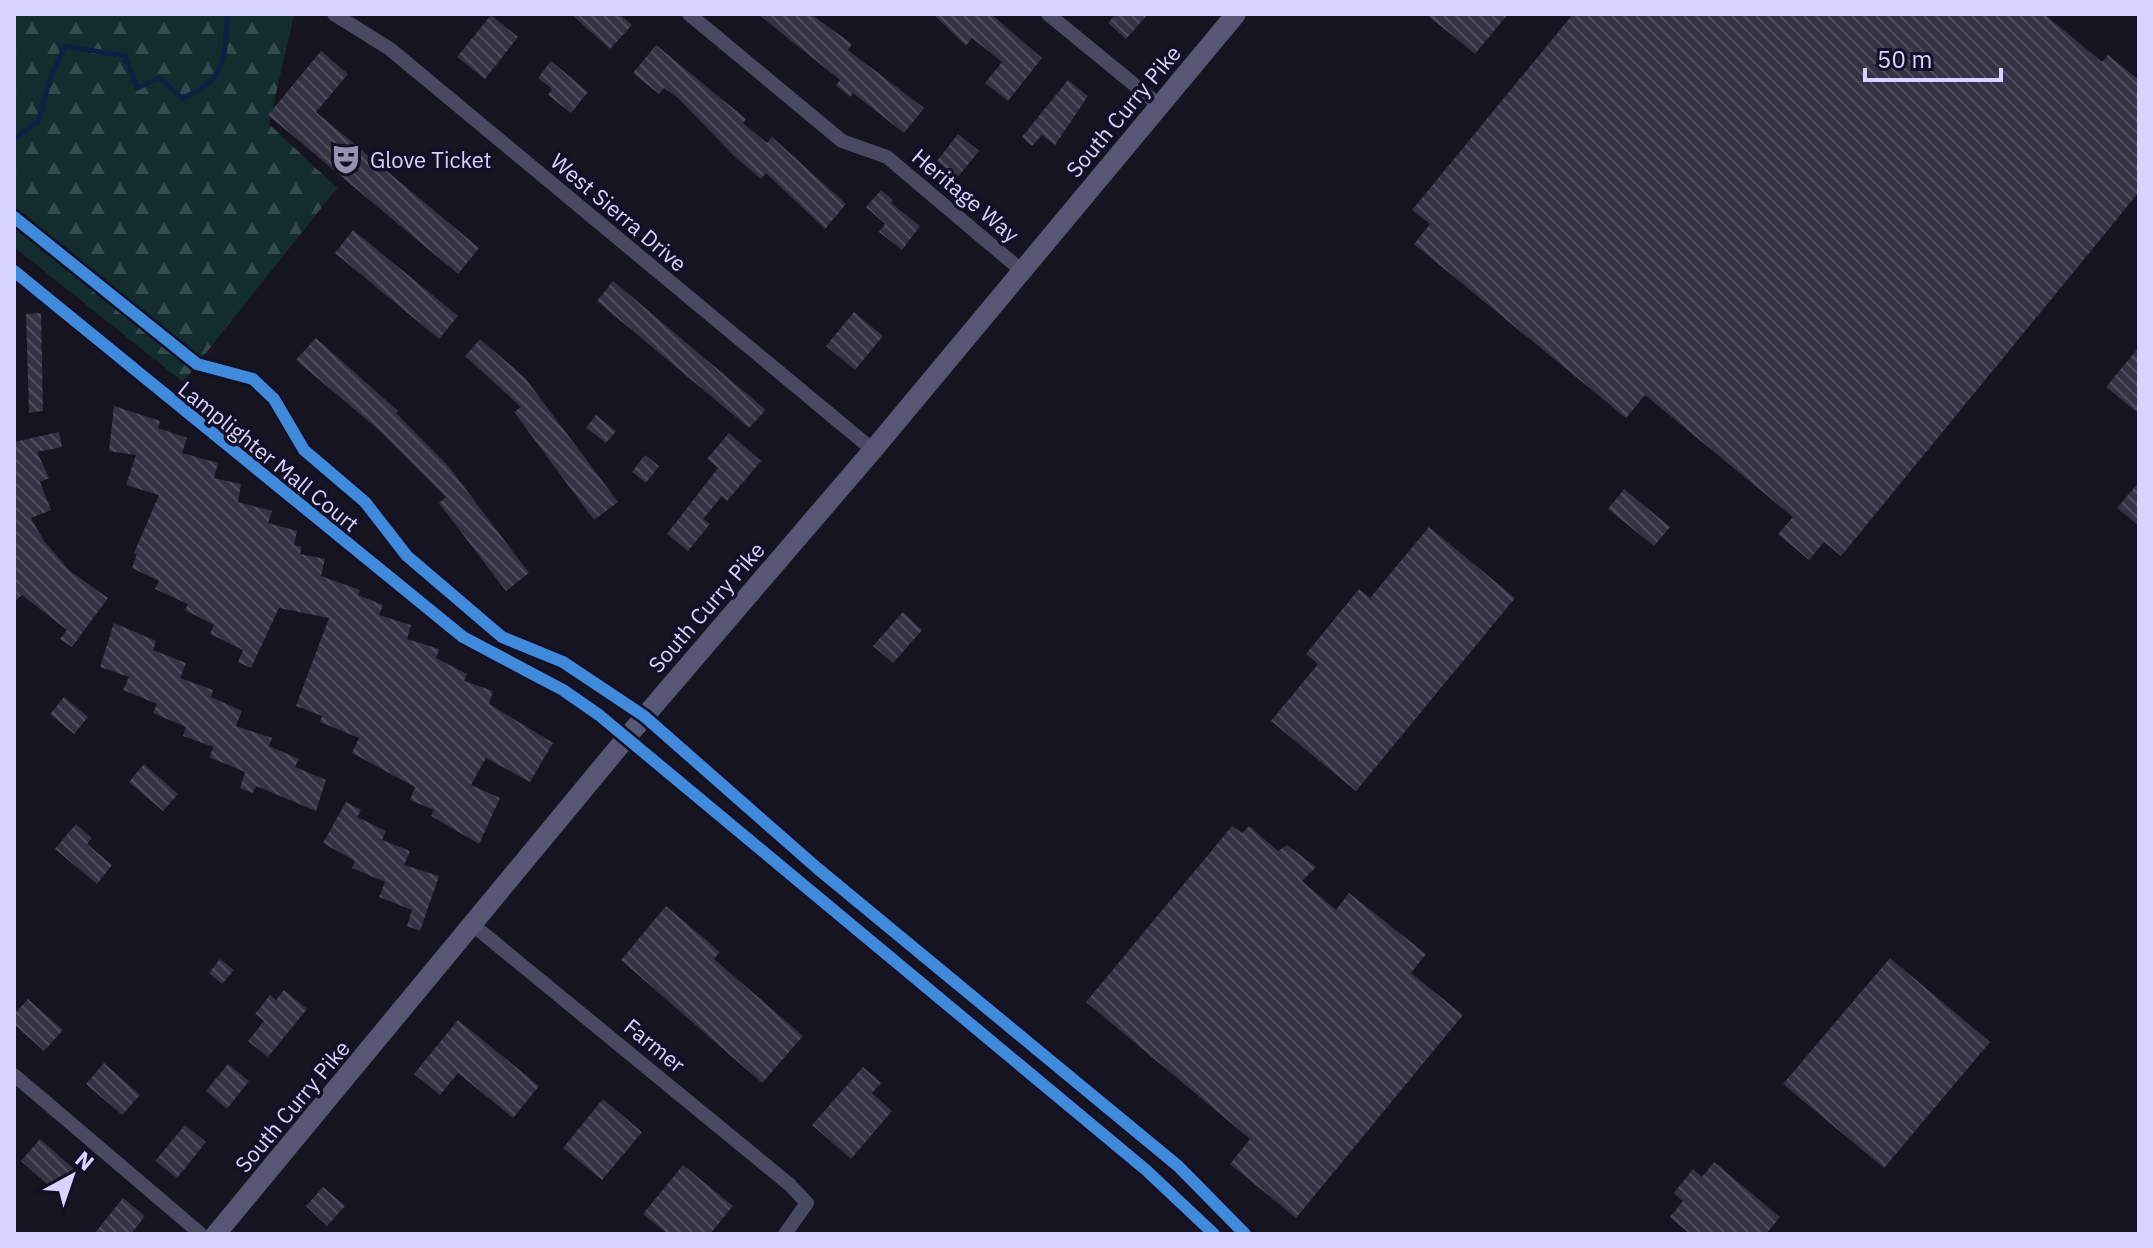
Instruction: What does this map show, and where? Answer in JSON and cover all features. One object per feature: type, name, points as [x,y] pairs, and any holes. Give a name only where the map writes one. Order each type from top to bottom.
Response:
[{"type":"main road","name":"South Curry Pike","points":[[216,1234],[627,737],[873,450],[1236,14]]},
{"type":"street","name":"West Sierra Drive","points":[[334,14],[390,49],[873,450]]},
{"type":"street","name":"Heritage Way","points":[[689,14],[842,141],[887,157],[1021,270]]},
{"type":"street","points":[[1048,14],[1159,105]]},
{"type":"street","name":"Lamplighter Mall Court","points":[[14,271],[463,637],[563,690],[627,737],[1146,1170],[1214,1234]]},
{"type":"street","name":"Farmer","points":[[473,925],[778,1175],[807,1203],[785,1234]]},
{"type":"street","points":[[14,1075],[201,1234]]},
{"type":"green space","points":[[14,14],[294,15],[269,124],[337,188],[183,382],[14,247]]},
{"type":"building","points":[[571,14],[619,14],[632,25],[610,49]]},
{"type":"building","points":[[758,14],[811,14],[852,44],[848,50],[924,108],[904,133],[853,93],[850,97],[836,85],[840,80]]},
{"type":"building","points":[[933,14],[991,14],[1042,58],[1008,101],[985,83],[1002,62],[972,38],[966,46]]},
{"type":"building","points":[[1116,14],[1148,14],[1126,39],[1108,23]]},
{"type":"building","points":[[1426,14],[1508,14],[1475,54]]},
{"type":"building","points":[[1573,14],[2044,14],[2102,62],[2108,55],[2139,80],[2139,192],[1841,556],[1824,542],[1809,560],[1778,534],[1793,517],[1645,395],[1626,418],[1414,244],[1430,224],[1412,210]]},
{"type":"building","points":[[491,15],[518,37],[485,79],[457,57]]},
{"type":"building","points":[[656,45],[746,119],[743,123],[767,143],[772,137],[846,204],[825,229],[766,173],[761,179],[734,156],[678,98],[664,88],[659,94],[633,73]]},
{"type":"building","points":[[321,51],[348,74],[316,112],[479,248],[458,274],[268,115]]},
{"type":"building","points":[[551,61],[588,92],[571,113],[548,95],[552,89],[538,78]]},
{"type":"building","points":[[1068,80],[1088,96],[1055,145],[1042,135],[1032,146],[1022,137]]},
{"type":"building","points":[[958,134],[979,151],[957,178],[937,161]]},
{"type":"building","points":[[881,190],[893,200],[891,203],[920,226],[902,250],[879,232],[885,224],[866,207]]},
{"type":"building","points":[[353,230],[458,316],[439,339],[335,253]]},
{"type":"building","points":[[613,281],[766,410],[749,428],[597,301]]},
{"type":"building","points":[[854,312],[883,336],[855,370],[826,346]]},
{"type":"building","points":[[41,313],[43,411],[29,413],[26,314]]},
{"type":"building","points":[[316,338],[398,411],[396,413],[449,467],[529,573],[506,591],[439,503],[446,497],[380,431],[296,360]]},
{"type":"building","points":[[480,339],[525,378],[618,502],[594,520],[514,412],[521,407],[465,356]]},
{"type":"building","points":[[2139,347],[2139,414],[2106,387]]},
{"type":"building","points":[[114,406],[160,421],[158,428],[187,438],[182,453],[218,463],[214,478],[241,484],[238,502],[272,511],[268,523],[297,531],[294,545],[302,547],[300,554],[325,559],[321,576],[360,590],[358,595],[383,605],[379,615],[411,625],[407,639],[439,649],[436,658],[467,674],[464,681],[493,691],[489,704],[553,743],[530,782],[486,758],[471,785],[500,798],[479,844],[431,816],[434,810],[410,800],[415,787],[352,753],[359,738],[320,722],[322,716],[296,706],[329,618],[279,608],[251,668],[238,662],[243,650],[210,634],[214,625],[185,610],[188,604],[155,589],[159,581],[132,568],[137,554],[134,553],[159,495],[126,485],[136,455],[109,451]]},
{"type":"building","points":[[596,415],[616,431],[606,443],[586,428]]},
{"type":"building","points":[[59,432],[62,447],[37,452],[49,478],[40,482],[51,510],[31,518],[44,541],[70,571],[108,598],[72,647],[60,639],[67,630],[22,595],[14,602],[14,442]]},
{"type":"building","points":[[729,433],[761,461],[727,501],[722,496],[703,519],[710,524],[688,551],[667,534],[718,468],[707,459]]},
{"type":"building","points":[[645,455],[659,466],[646,483],[632,472]]},
{"type":"building","points":[[2139,482],[2139,526],[2117,508]]},
{"type":"building","points":[[1624,489],[1670,527],[1654,546],[1608,509]]},
{"type":"building","points":[[1429,527],[1515,598],[1356,791],[1271,721],[1318,664],[1306,654],[1359,589],[1370,598]]},
{"type":"building","points":[[903,612],[922,630],[893,663],[873,646]]},
{"type":"building","points":[[114,623],[156,641],[153,650],[186,663],[180,678],[213,690],[211,697],[242,711],[236,726],[272,738],[269,746],[299,759],[295,767],[326,780],[316,811],[256,786],[253,793],[240,788],[245,772],[209,757],[214,747],[183,736],[186,727],[153,713],[157,704],[123,690],[129,677],[100,667]]},
{"type":"building","points":[[64,697],[88,717],[74,734],[50,714]]},
{"type":"building","points":[[144,764],[178,794],[163,811],[129,782]]},
{"type":"building","points":[[346,802],[361,810],[357,817],[386,831],[382,840],[410,851],[404,865],[439,876],[420,931],[407,926],[412,910],[379,897],[385,882],[352,868],[355,861],[323,843]]},
{"type":"building","points":[[76,824],[92,838],[87,844],[112,865],[97,884],[55,849]]},
{"type":"building","points":[[1232,826],[1242,833],[1249,826],[1278,851],[1287,845],[1316,867],[1302,881],[1336,910],[1349,893],[1426,954],[1411,973],[1463,1015],[1296,1218],[1230,1164],[1250,1139],[1086,1002]]},
{"type":"building","points":[[666,906],[720,952],[714,959],[803,1036],[762,1083],[621,960]]},
{"type":"building","points":[[1890,958],[1990,1042],[1884,1168],[1783,1084]]},
{"type":"building","points":[[220,959],[234,970],[222,984],[209,973]]},
{"type":"building","points":[[284,990],[307,1009],[268,1057],[248,1041],[264,1021],[255,1014],[270,995],[276,1000]]},
{"type":"building","points":[[28,999],[63,1030],[44,1051],[14,1024],[14,1014]]},
{"type":"building","points":[[458,1020],[539,1086],[513,1118],[458,1073],[440,1095],[414,1074]]},
{"type":"building","points":[[104,1063],[140,1095],[122,1115],[86,1084]]},
{"type":"building","points":[[228,1064],[249,1081],[227,1109],[206,1091]]},
{"type":"building","points":[[863,1067],[881,1083],[872,1093],[892,1111],[851,1159],[812,1125]]},
{"type":"building","points":[[603,1099],[642,1132],[602,1180],[563,1148]]},
{"type":"building","points":[[185,1125],[206,1142],[177,1178],[155,1161]]},
{"type":"building","points":[[40,1139],[74,1169],[55,1191],[21,1161]]},
{"type":"building","points":[[1714,1162],[1780,1217],[1766,1234],[1690,1234],[1670,1217],[1683,1201],[1674,1193],[1693,1169],[1702,1177]]},
{"type":"building","points":[[683,1165],[733,1206],[710,1234],[668,1234],[643,1214]]},
{"type":"building","points":[[323,1187],[345,1206],[327,1226],[306,1206]]},
{"type":"building","points":[[123,1198],[145,1216],[131,1234],[94,1234]]},
{"type":"waterway","points":[[14,138],[38,122],[50,79],[65,46],[125,56],[137,88],[159,78],[182,98],[208,84],[221,65],[227,14]]},
{"type":"cycle path","points":[[14,217],[197,364],[253,379],[274,399],[304,450],[365,502],[407,556],[502,637],[563,662],[644,716],[817,868],[1178,1166],[1245,1234]]},
{"type":"cycle path","points":[[14,271],[463,637],[563,690],[599,715],[1146,1170],[1214,1234]]},
{"type":"place","name":"Glove Ticket","points":[[346,159]]}]
